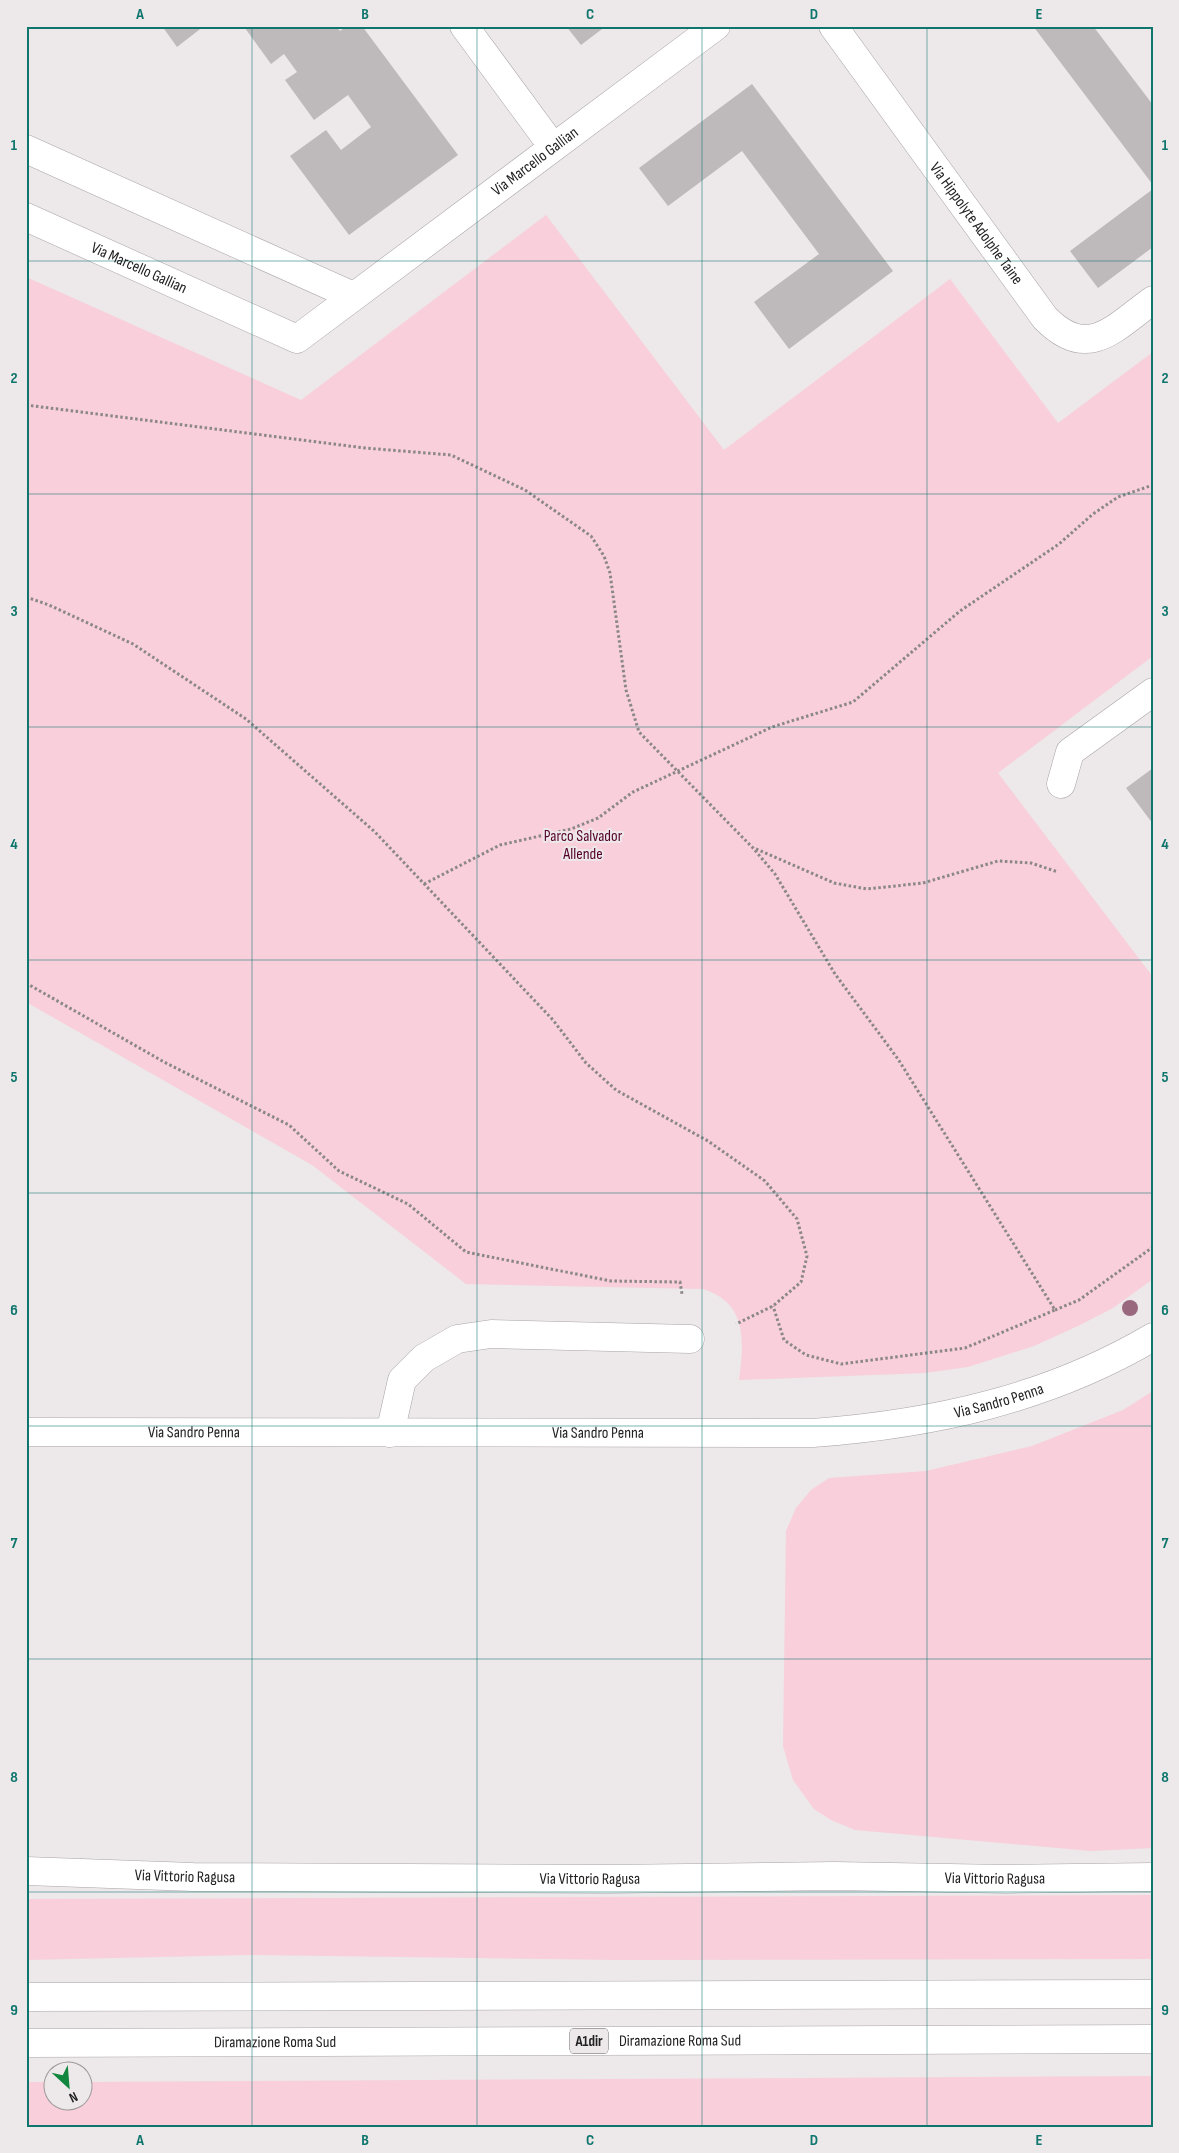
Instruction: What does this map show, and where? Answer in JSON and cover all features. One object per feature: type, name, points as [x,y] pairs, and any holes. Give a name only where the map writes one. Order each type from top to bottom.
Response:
[{"type":"main road","points":[[464,26],[553,147]]},
{"type":"main road","name":"Via Marcello Gallian","points":[[26,218],[297,339],[716,26]]},
{"type":"main road","name":"Via Hippolyte Adolphe Taine","points":[[833,26],[1045,318],[1058,331],[1072,338],[1084,341],[1093,340],[1104,335],[1153,300]]},
{"type":"main road","points":[[26,149],[353,296]]},
{"type":"main road","points":[[1061,784],[1070,752],[1153,692]]},
{"type":"main road","points":[[390,1433],[402,1380],[424,1358],[457,1340],[491,1334],[690,1339]]},
{"type":"main road","name":"Via Sandro Penna","points":[[26,1432],[813,1433],[876,1428],[983,1408],[1018,1397],[1096,1368],[1153,1338]]},
{"type":"main road","name":"Via Vittorio Ragusa","points":[[26,1872],[193,1877],[599,1879],[834,1876],[1006,1879],[1153,1877]]},
{"type":"main road","points":[[26,1997],[1153,1994]]},
{"type":"main road","name":"Diramazione Roma Sud","points":[[26,2043],[1153,2039]]},
{"type":"path","points":[[26,405],[366,448],[451,455],[525,490],[591,536],[604,556],[610,573],[626,690],[640,732],[776,874],[835,974],[898,1059],[1055,1310]]},
{"type":"path","points":[[424,884],[500,845],[571,829],[598,818],[633,792],[772,727],[854,702],[960,610],[1059,544],[1093,514],[1118,497],[1153,485]]},
{"type":"path","points":[[26,597],[49,605],[133,644],[246,719],[375,832],[553,1020],[586,1063],[616,1090],[708,1141],[765,1180],[797,1219],[807,1256],[801,1282],[773,1306],[736,1324]]},
{"type":"path","points":[[753,848],[834,883],[867,889],[923,883],[998,861],[1031,863],[1058,872]]},
{"type":"path","points":[[26,983],[164,1062],[289,1125],[339,1171],[408,1204],[466,1252],[611,1282],[680,1282],[682,1294]]},
{"type":"path","points":[[773,1306],[784,1340],[806,1355],[841,1364],[965,1348],[1079,1300],[1153,1246]]},
{"type":"green space","name":"Parco Salvador Allende","points":[[546,215],[724,450],[950,279],[1058,423],[1153,352],[1153,656],[998,773],[1153,977],[1153,1279],[1113,1308],[1078,1326],[1034,1346],[968,1367],[925,1373],[739,1380],[742,1352],[740,1326],[728,1304],[718,1295],[703,1289],[466,1284],[312,1165],[26,1002],[26,277],[301,400]]},
{"type":"green space","points":[[1153,1391],[1153,1848],[1091,1851],[855,1830],[831,1820],[814,1809],[793,1780],[783,1746],[786,1531],[796,1508],[811,1490],[829,1478],[926,1471],[1032,1446],[1123,1410]]},
{"type":"green space","points":[[1153,1895],[1153,1959],[618,1960],[248,1955],[26,1960],[26,1899]]},
{"type":"green space","points":[[1153,2076],[1153,2127],[26,2127],[26,2082],[42,2082],[42,2110],[92,2110],[92,2082]]},
{"type":"building","points":[[162,26],[204,26],[177,47]]},
{"type":"building","points":[[248,26],[336,26],[340,31],[347,26],[362,26],[458,155],[349,235],[290,156],[326,130],[341,150],[371,127],[348,95],[314,120],[285,80],[297,72],[284,54],[271,64],[245,28]]},
{"type":"building","points":[[566,26],[606,26],[581,45]]},
{"type":"building","points":[[1033,26],[1093,26],[1153,105],[1153,185]]},
{"type":"building","points":[[752,84],[893,271],[789,349],[754,302],[819,254],[742,151],[668,206],[639,168]]},
{"type":"building","points":[[1153,189],[1153,247],[1098,288],[1070,251]]},
{"type":"building","points":[[1153,768],[1153,824],[1126,788]]}]
